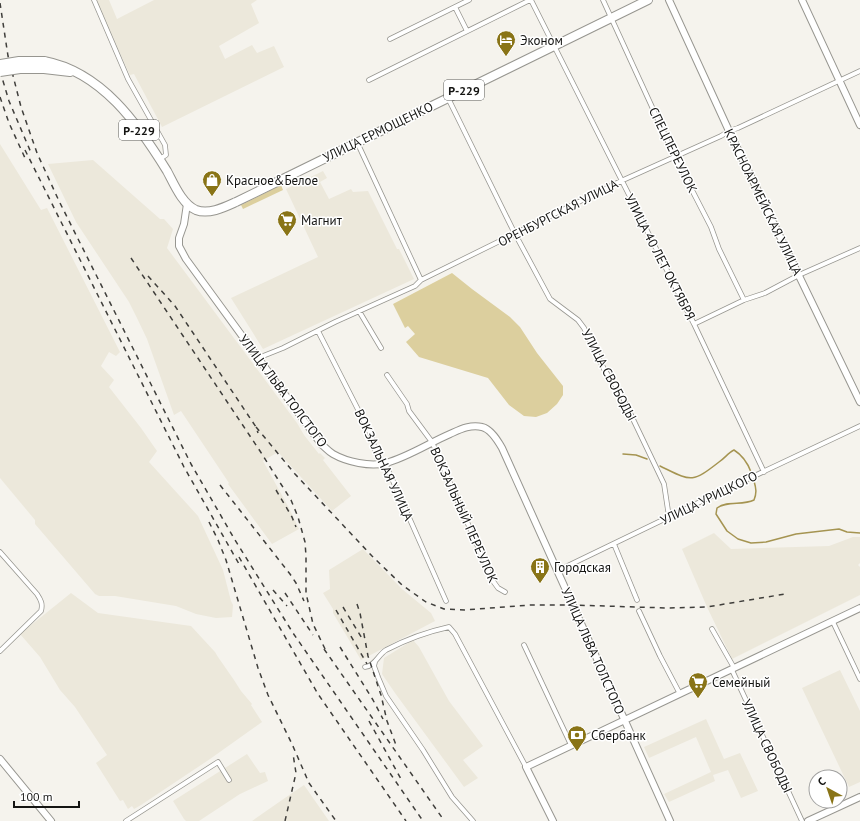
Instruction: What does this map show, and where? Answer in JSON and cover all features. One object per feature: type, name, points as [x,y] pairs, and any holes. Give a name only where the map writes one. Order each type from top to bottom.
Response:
[{"type":"highway","name":"УЛИЦА ЕРМОЩЕНКО","points":[[187,204],[197,210],[207,211],[221,208],[236,202],[648,0]]},
{"type":"highway","name":"Р-229","points":[[0,64],[19,61],[44,65],[75,72],[98,85],[114,99],[134,123],[159,159],[187,204]]},
{"type":"highway","name":"Р-229","points":[[0,72],[44,65]]},
{"type":"street","points":[[94,0],[128,79],[165,145],[166,155],[159,159]]},
{"type":"street","points":[[390,39],[469,0]]},
{"type":"street","points":[[369,80],[531,0]]},
{"type":"street","name":"УЛИЦА 40 ЛЕТ ОКТЯБРЯ","points":[[531,0],[694,324],[764,472]]},
{"type":"street","name":"СПЕЦПЕРЕУЛОК","points":[[603,0],[675,157],[711,227],[719,249],[744,300]]},
{"type":"street","name":"КРАСНОАРМЕЙСКАЯ УЛИЦА","points":[[669,0],[728,131],[860,402]]},
{"type":"street","points":[[802,0],[860,126]]},
{"type":"street","points":[[454,7],[467,31]]},
{"type":"street","name":"ОРЕНБУРГСКАЯ УЛИЦА","points":[[258,358],[415,286],[421,280],[621,181],[860,71]]},
{"type":"street","name":"УЛИЦА СВОБОДЫ","points":[[448,97],[550,299],[578,320],[584,328],[604,369],[621,394],[664,484],[669,517]]},
{"type":"street","points":[[357,142],[421,280]]},
{"type":"street","name":"УЛИЦА ЛЬВА ТОЛСТОГО","points":[[187,204],[184,224],[179,238],[179,246],[186,259],[321,444],[332,454],[364,464],[385,463],[469,426],[482,427],[488,430],[502,448],[670,821]]},
{"type":"street","points":[[694,324],[744,300],[765,293],[860,248]]},
{"type":"street","points":[[359,311],[381,348]]},
{"type":"street","name":"ВОКЗАЛЬНАЯ УЛИЦА","points":[[318,331],[371,435],[377,457],[385,463],[446,601]]},
{"type":"street","name":"ВОКЗАЛЬНЫЙ ПЕРЕУЛОК","points":[[387,375],[407,404],[409,411],[432,442],[493,581],[498,588],[505,592]]},
{"type":"street","name":"УЛИЦА УРИЦКОГО","points":[[557,571],[860,426]]},
{"type":"street","points":[[614,544],[638,600]]},
{"type":"street","points":[[0,552],[37,594],[42,606],[41,611],[0,651]]},
{"type":"street","points":[[526,768],[571,745],[624,720],[634,717],[860,608]]},
{"type":"street","points":[[640,611],[660,656],[680,694]]},
{"type":"street","points":[[833,622],[860,680]]},
{"type":"street","points":[[365,667],[368,667],[375,662],[384,651],[408,639],[449,627],[456,634],[553,821]]},
{"type":"street","name":"УЛИЦА СВОБОДЫ","points":[[712,629],[733,666],[732,670],[802,821]]},
{"type":"street","points":[[524,645],[571,745]]},
{"type":"street","points":[[375,662],[374,666],[389,701],[423,750],[452,797],[473,821]]},
{"type":"street","points":[[0,759],[51,821]]},
{"type":"street","points":[[126,821],[218,762],[229,780]]},
{"type":"street","points":[[808,821],[860,797]]},
{"type":"shaded area","points":[[95,0],[109,0],[117,19],[154,0],[257,0],[251,4],[259,23],[219,46],[225,59],[252,45],[257,53],[274,46],[284,67],[162,127],[134,74],[130,75]]},
{"type":"shaded area","points":[[0,144],[41,210],[47,208],[120,352],[116,356],[109,352],[101,366],[114,380],[109,387],[157,451],[149,462],[198,516],[223,570],[233,605],[232,617],[216,618],[196,614],[176,606],[115,596],[99,596],[95,594],[35,524],[35,520],[0,478]]},
{"type":"shaded area","points":[[93,160],[160,219],[164,219],[173,229],[167,248],[297,423],[304,435],[319,454],[320,453],[325,458],[323,460],[351,496],[332,511],[278,452],[263,461],[299,529],[272,544],[228,484],[229,483],[181,411],[174,415],[147,339],[129,302],[76,222],[48,164]]},
{"type":"shaded area","points":[[323,171],[327,178],[320,182],[329,199],[351,189],[353,192],[368,191],[414,279],[263,349],[231,298],[318,257],[286,189]]},
{"type":"shaded area","points":[[281,185],[283,190],[243,209],[241,205]]},
{"type":"shaded area","points":[[452,273],[510,317],[520,327],[537,353],[563,386],[563,395],[557,404],[547,413],[536,417],[524,416],[509,405],[488,378],[419,357],[406,342],[415,334],[408,326],[405,328],[393,304]]},
{"type":"shaded area","points":[[714,533],[731,549],[829,546],[853,537],[860,537],[860,563],[858,565],[860,567],[860,595],[732,659],[707,607],[682,549]]},
{"type":"shaded area","points":[[363,549],[402,589],[431,613],[435,621],[361,660],[323,593],[330,589],[329,570]]},
{"type":"shaded area","points":[[71,593],[98,613],[191,626],[215,652],[241,691],[252,704],[251,705],[262,722],[141,805],[134,809],[132,806],[128,809],[123,800],[120,801],[96,763],[107,755],[75,707],[60,690],[40,657],[20,634]]},
{"type":"shaded area","points":[[413,640],[419,647],[449,701],[483,746],[463,760],[478,778],[464,787],[382,674],[384,658]]},
{"type":"shaded area","points":[[840,670],[860,711],[860,782],[849,787],[848,769],[840,769],[802,688]]},
{"type":"shaded area","points":[[706,719],[724,759],[740,753],[758,791],[741,798],[728,770],[713,775],[715,781],[669,802],[664,794],[711,772],[696,737],[649,758],[644,747]]},
{"type":"shaded area","points":[[247,754],[260,773],[265,772],[268,781],[240,794],[199,821],[186,821],[173,801]]},
{"type":"shaded area","points":[[304,785],[329,821],[252,821],[282,800]]},
{"type":"waterway","points":[[660,466],[678,475],[691,478],[696,477],[710,469],[734,450],[740,454],[751,472]]},
{"type":"waterway","points":[[623,454],[636,455],[647,459]]},
{"type":"waterway","points":[[754,481],[756,490],[754,500],[745,503],[726,504],[717,508],[716,514],[727,531],[738,539],[751,543],[766,542],[796,534],[839,529],[847,532],[860,533]]},
{"type":"railway","points":[[0,3],[8,56],[21,107],[37,153],[59,201],[191,464],[235,540],[293,633],[423,821]]},
{"type":"railway","points":[[0,71],[9,101],[32,155]]},
{"type":"railway","points":[[0,97],[9,123],[25,158]]},
{"type":"railway","points":[[25,150],[184,467],[239,564]]},
{"type":"railway","points":[[131,258],[291,500],[298,517],[305,542],[306,593],[313,624],[327,653]]},
{"type":"railway","points":[[148,276],[175,306],[256,427],[258,433]]},
{"type":"railway","points":[[256,427],[295,474],[372,556],[402,585],[426,602],[444,609],[465,610],[530,605],[667,608],[707,607],[785,594]]},
{"type":"railway","points":[[220,485],[290,574],[304,601]]},
{"type":"railway","points":[[276,490],[292,517],[296,527]]},
{"type":"railway","points":[[209,522],[226,560],[258,668],[268,695],[309,783],[336,821]]},
{"type":"railway","points":[[239,557],[318,694],[406,821]]},
{"type":"railway","points":[[273,590],[287,606]]},
{"type":"railway","points":[[285,593],[313,635]]},
{"type":"railway","points":[[357,604],[368,656],[381,695],[387,721],[396,745]]},
{"type":"railway","points":[[343,607],[363,640]]},
{"type":"railway","points":[[336,610],[367,664]]},
{"type":"railway","points":[[340,647],[383,719]]},
{"type":"railway","points":[[324,649],[443,819]]},
{"type":"railway","points":[[369,721],[401,779]]},
{"type":"railway","points":[[285,821],[296,773],[293,754]]},
{"type":"place","name":"Эконом","points":[[506,57]]},
{"type":"place","name":"Красное&Белое","points":[[212,197]]},
{"type":"place","name":"Магнит","points":[[287,237]]},
{"type":"place","name":"Городская","points":[[540,584]]},
{"type":"place","name":"Семейный","points":[[698,699]]},
{"type":"place","name":"Сбербанк","points":[[577,752]]}]
